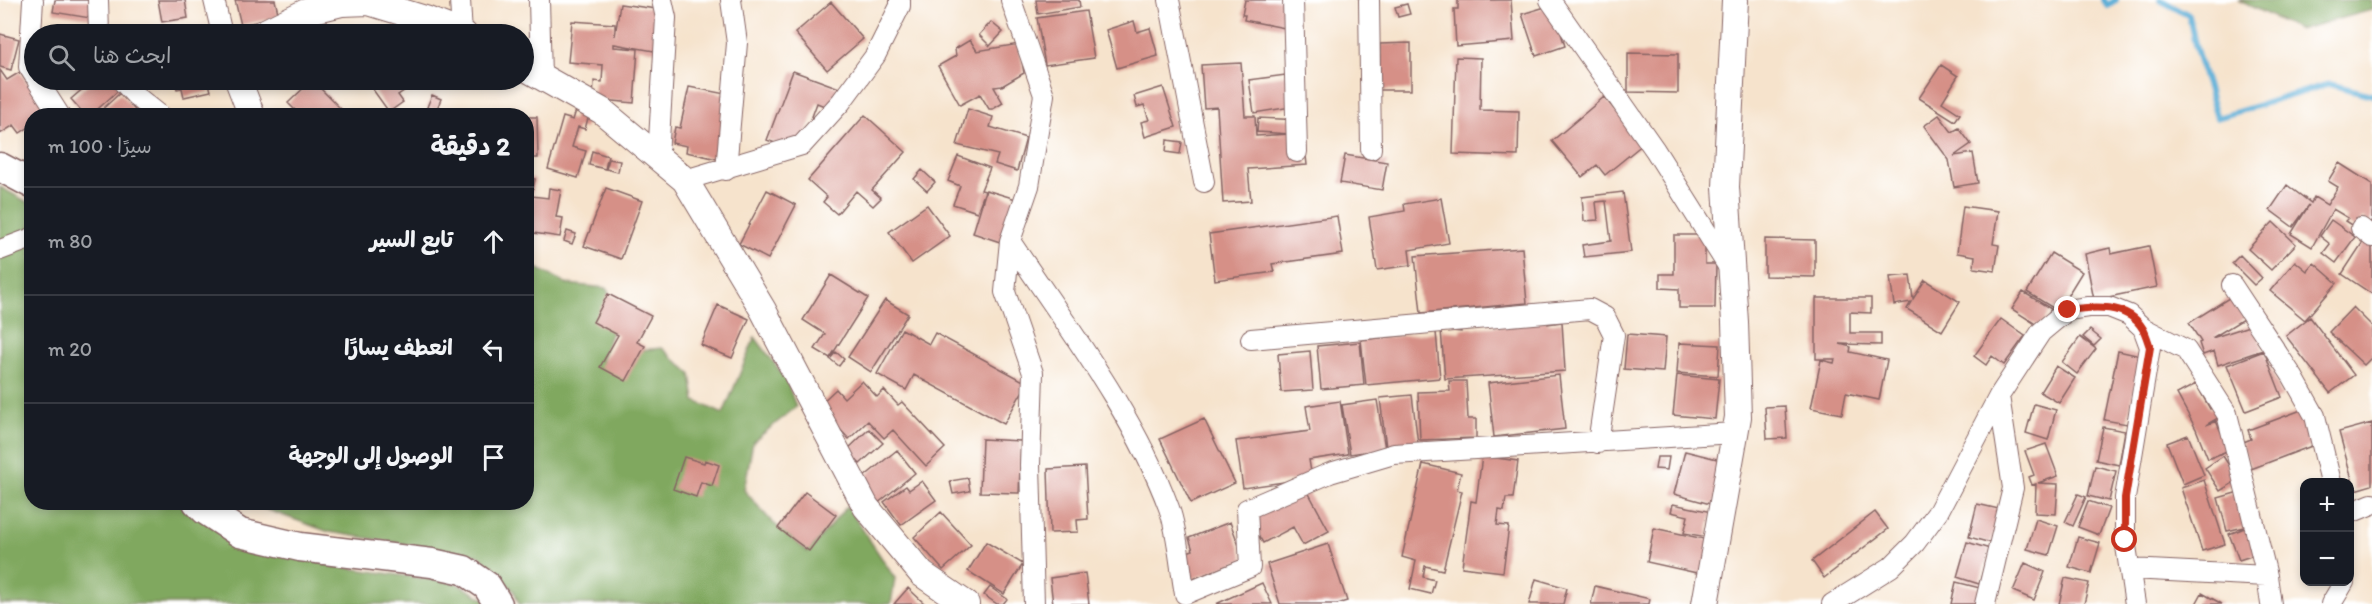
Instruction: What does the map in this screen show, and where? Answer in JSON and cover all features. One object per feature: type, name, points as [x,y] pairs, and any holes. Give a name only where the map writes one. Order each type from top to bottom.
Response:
[{"type":"main road","points":[[0,167],[24,180]]},
{"type":"main road","points":[[205,510],[240,533],[300,547],[432,563],[464,570],[487,586],[498,604]]},
{"type":"street","points":[[32,24],[33,0]]},
{"type":"street","points":[[98,0],[99,24]]},
{"type":"street","points":[[214,0],[220,24]]},
{"type":"street","points":[[460,0],[462,24]]},
{"type":"street","points":[[534,51],[539,0]]},
{"type":"street","points":[[658,158],[666,18],[662,0]]},
{"type":"street","points":[[726,170],[737,43],[731,0]]},
{"type":"street","points":[[685,180],[726,170],[802,145],[841,102],[875,56],[900,6],[900,0]]},
{"type":"street","points":[[1011,0],[1044,95],[1029,186],[1010,241],[1005,292],[1033,373],[1030,465],[1034,604]]},
{"type":"street","points":[[1169,0],[1204,182]]},
{"type":"street","points":[[1293,0],[1297,152]]},
{"type":"street","points":[[1369,0],[1371,149]]},
{"type":"street","points":[[1550,0],[1655,150],[1731,271]]},
{"type":"street","points":[[1705,604],[1738,417],[1726,187],[1735,0]]},
{"type":"street","points":[[277,24],[305,6],[369,1],[438,24]]},
{"type":"street","points":[[534,73],[602,111],[685,180],[763,310],[866,507],[922,574],[966,604]]},
{"type":"street","points":[[43,90],[55,108]]},
{"type":"street","points":[[130,90],[151,108]]},
{"type":"street","points":[[242,90],[249,108]]},
{"type":"street","points":[[0,250],[24,241]]},
{"type":"street","points":[[1010,241],[1106,386],[1143,450],[1170,510],[1185,594],[1250,567],[1247,509],[1330,473],[1394,454],[1734,433]]},
{"type":"street","points":[[2232,285],[2293,377],[2314,416],[2330,478]]},
{"type":"street","points":[[1832,604],[1891,567],[1915,543],[1938,512],[1999,396],[2041,332],[2068,310],[2088,307],[2109,308],[2129,315],[2143,328],[2186,350],[2227,414],[2267,576],[2271,604]]},
{"type":"street","points":[[1251,339],[1590,309],[1605,317],[1614,335],[1598,443]]},
{"type":"street","points":[[2135,604],[2125,540],[2125,498],[2150,347],[2143,328]]},
{"type":"street","points":[[1985,604],[2013,488],[1999,396]]},
{"type":"street","points":[[2354,511],[2372,504]]},
{"type":"street","points":[[2130,569],[2267,576]]},
{"type":"street","points":[[2331,604],[2342,586]]},
{"type":"green space","points":[[2238,0],[2372,0],[2372,10],[2299,30]]},
{"type":"green space","points":[[0,187],[24,200],[24,510],[207,510],[262,546],[334,566],[456,583],[487,600],[490,604],[0,604]]},
{"type":"green space","points":[[534,267],[567,284],[606,288],[619,312],[601,361],[628,376],[641,350],[662,348],[691,374],[695,401],[723,414],[755,337],[786,379],[796,407],[753,442],[744,490],[771,521],[808,552],[847,506],[895,578],[891,604],[519,604],[514,591],[480,556],[329,532],[268,510],[534,510]]},
{"type":"building","points":[[55,0],[99,0],[96,19],[53,12]]},
{"type":"building","points":[[158,0],[185,0],[188,18],[162,22]]},
{"type":"building","points":[[235,0],[275,0],[279,17],[241,24]]},
{"type":"building","points":[[1036,0],[1079,0],[1080,7],[1038,14]]},
{"type":"building","points":[[1245,0],[1290,0],[1295,30],[1244,20],[1245,15],[1242,15]]},
{"type":"building","points":[[1458,0],[1511,0],[1514,41],[1456,46],[1454,9],[1458,9]]},
{"type":"building","points":[[831,2],[863,39],[827,70],[795,33]]},
{"type":"building","points":[[620,4],[671,11],[665,53],[614,44],[614,47],[638,49],[634,103],[593,99],[594,81],[602,82],[603,65],[568,62],[572,21],[615,24],[615,36]]},
{"type":"building","points":[[1407,4],[1410,14],[1398,17],[1395,7]]},
{"type":"building","points":[[1552,5],[1565,46],[1536,56],[1522,14]]},
{"type":"building","points":[[1086,11],[1094,58],[1045,65],[1037,18]]},
{"type":"building","points":[[1134,21],[1137,32],[1150,28],[1158,56],[1117,68],[1106,30]]},
{"type":"building","points":[[991,22],[1003,32],[990,46],[979,35]]},
{"type":"building","points":[[0,34],[19,39],[11,70],[0,67]]},
{"type":"building","points":[[970,40],[977,51],[1019,44],[1024,73],[1002,86],[994,87],[1003,103],[993,109],[989,109],[980,94],[960,105],[938,66],[956,56],[955,49]]},
{"type":"building","points":[[1411,43],[1411,90],[1380,90],[1380,44]]},
{"type":"building","points":[[1628,53],[1678,54],[1678,93],[1628,92]]},
{"type":"building","points":[[1456,57],[1481,58],[1480,110],[1519,111],[1518,156],[1453,154]]},
{"type":"building","points":[[1241,63],[1245,116],[1255,116],[1256,136],[1291,134],[1257,132],[1258,118],[1302,120],[1307,165],[1248,169],[1251,201],[1223,203],[1217,107],[1204,108],[1201,65]]},
{"type":"building","points":[[1941,65],[1958,76],[1942,102],[1960,114],[1955,121],[1919,98]]},
{"type":"building","points":[[0,70],[7,80],[20,72],[24,78],[24,90],[43,90],[58,108],[24,108],[24,130],[20,133],[14,125],[0,134]]},
{"type":"building","points":[[793,71],[850,92],[842,113],[817,103],[799,152],[767,140]]},
{"type":"building","points":[[1293,74],[1298,106],[1254,113],[1249,80]]},
{"type":"building","points":[[689,87],[736,96],[722,160],[686,152],[687,146],[672,143],[675,127],[680,128]]},
{"type":"building","points":[[1163,87],[1176,127],[1145,137],[1141,122],[1149,120],[1144,105],[1137,107],[1134,96]]},
{"type":"building","points":[[81,90],[119,90],[99,108],[79,108],[71,99]]},
{"type":"building","points":[[182,90],[211,91],[184,97]]},
{"type":"building","points":[[302,90],[322,90],[340,108],[293,108],[288,103]]},
{"type":"building","points":[[373,90],[405,90],[398,95],[403,102],[395,108],[386,108]]},
{"type":"building","points":[[120,93],[133,108],[104,108]]},
{"type":"building","points":[[432,95],[441,99],[437,108],[427,107]]},
{"type":"building","points":[[1604,97],[1643,144],[1605,175],[1597,165],[1582,177],[1552,141]]},
{"type":"building","points":[[577,107],[590,111],[585,129],[578,127],[572,147],[586,151],[578,178],[548,169],[563,117],[573,120]]},
{"type":"building","points":[[968,109],[993,117],[990,127],[1026,138],[1017,171],[995,164],[998,155],[957,145]]},
{"type":"building","points":[[865,115],[906,152],[872,190],[881,198],[873,206],[856,191],[837,214],[823,202],[827,197],[808,180]]},
{"type":"building","points":[[1939,115],[1952,132],[1959,128],[1971,144],[1954,156],[1973,153],[1978,183],[1954,187],[1949,160],[1924,126]]},
{"type":"building","points":[[534,117],[537,117],[538,158],[534,158]]},
{"type":"building","points":[[1167,140],[1182,142],[1180,154],[1166,152]]},
{"type":"building","points":[[592,151],[608,156],[605,169],[589,165]]},
{"type":"building","points":[[1345,155],[1387,162],[1382,190],[1340,183]]},
{"type":"building","points":[[958,156],[990,168],[981,190],[985,191],[977,212],[953,204],[960,186],[948,181]]},
{"type":"building","points":[[609,159],[620,161],[618,172],[606,169]]},
{"type":"building","points":[[2339,163],[2372,184],[2372,220],[2370,223],[2363,218],[2356,228],[2345,221],[2348,218],[2333,209],[2312,247],[2291,234],[2309,205],[2293,227],[2270,210],[2287,185],[2311,203],[2314,197],[2327,205],[2338,187],[2328,181]]},
{"type":"building","points":[[922,170],[935,182],[927,191],[914,179]]},
{"type":"building","points":[[549,188],[561,190],[556,217],[563,218],[560,237],[534,233],[534,196],[548,198]]},
{"type":"building","points":[[606,188],[642,201],[621,259],[584,246]]},
{"type":"building","points":[[767,190],[796,205],[768,259],[739,244]]},
{"type":"building","points":[[986,190],[1016,199],[1003,243],[973,233]]},
{"type":"building","points":[[1623,192],[1631,252],[1584,257],[1582,245],[1611,241],[1606,201],[1596,202],[1598,220],[1584,221],[1582,197]]},
{"type":"building","points":[[1441,198],[1449,243],[1409,250],[1411,265],[1377,270],[1369,217],[1405,211],[1404,204]]},
{"type":"building","points":[[927,205],[950,236],[912,263],[889,232]]},
{"type":"building","points":[[1963,206],[1998,211],[1993,244],[1999,245],[1995,271],[1974,268],[1975,256],[1957,253]]},
{"type":"building","points":[[1337,216],[1343,254],[1272,264],[1274,272],[1215,280],[1209,234]]},
{"type":"building","points":[[2331,220],[2355,237],[2336,263],[2323,253],[2330,244],[2320,236]]},
{"type":"building","points":[[2273,222],[2296,244],[2271,270],[2248,249]]},
{"type":"building","points":[[567,231],[576,234],[572,244],[564,241]]},
{"type":"building","points":[[1674,235],[1705,235],[1705,264],[1716,264],[1715,308],[1679,308],[1679,289],[1660,288],[1660,274],[1674,274]]},
{"type":"building","points":[[1765,239],[1815,240],[1815,277],[1765,276]]},
{"type":"building","points":[[2365,239],[2372,244],[2372,294],[2342,274]]},
{"type":"building","points":[[2149,246],[2157,287],[2094,300],[2085,254],[2110,248],[2111,254]]},
{"type":"building","points":[[1522,248],[1527,303],[1421,313],[1415,256]]},
{"type":"building","points":[[2051,253],[2082,272],[2058,311],[2027,292]]},
{"type":"building","points":[[2240,255],[2262,278],[2254,285],[2232,263]]},
{"type":"building","points":[[2295,261],[2307,271],[2314,263],[2337,283],[2305,320],[2270,291]]},
{"type":"building","points":[[831,275],[868,298],[830,358],[815,349],[825,334],[803,320]]},
{"type":"building","points":[[1910,275],[1913,299],[1925,280],[1960,302],[1942,331],[1907,309],[1911,302],[1894,305],[1890,277]]},
{"type":"building","points":[[2023,292],[2051,309],[2040,327],[2012,309]]},
{"type":"building","points":[[608,294],[651,316],[637,342],[645,346],[626,381],[600,367],[618,335],[593,322]]},
{"type":"building","points":[[2232,296],[2245,318],[2212,338],[2255,324],[2263,350],[2218,365],[2214,351],[2203,355],[2199,343],[2201,342],[2189,323]]},
{"type":"building","points":[[1816,298],[1871,298],[1871,313],[1850,312],[1850,333],[1881,333],[1881,345],[1840,344],[1851,347],[1850,352],[1887,360],[1879,400],[1846,393],[1842,414],[1811,408],[1821,360],[1834,363],[1835,359],[1816,359]]},
{"type":"building","points":[[885,300],[908,314],[871,372],[848,357]]},
{"type":"building","points":[[718,305],[749,319],[732,358],[701,345]]},
{"type":"building","points":[[2353,307],[2372,326],[2372,357],[2364,365],[2329,332]]},
{"type":"building","points":[[2310,317],[2354,375],[2330,393],[2286,336]]},
{"type":"building","points":[[2001,319],[2025,336],[2004,365],[1992,356],[1986,365],[1974,356]]},
{"type":"building","points":[[1548,320],[1548,324],[1562,322],[1565,371],[1445,379],[1441,330],[1461,332],[1461,329],[1527,324],[1526,321]]},
{"type":"building","points":[[902,329],[929,344],[935,333],[1027,383],[1004,424],[914,375],[906,390],[877,374]]},
{"type":"building","points":[[2090,330],[2101,339],[2094,346],[2083,337]]},
{"type":"building","points":[[1436,332],[1440,378],[1366,385],[1361,340]]},
{"type":"building","points":[[1627,334],[1666,337],[1663,372],[1624,369]]},
{"type":"building","points":[[2080,337],[2096,349],[2077,374],[2062,362]]},
{"type":"building","points":[[1360,342],[1364,385],[1321,389],[1317,346]]},
{"type":"building","points":[[1679,343],[1720,345],[1718,376],[1677,373]]},
{"type":"building","points":[[1310,351],[1313,390],[1281,392],[1278,354]]},
{"type":"building","points":[[2118,351],[2141,356],[2127,424],[2104,420]]},
{"type":"building","points":[[2264,351],[2282,397],[2246,411],[2227,365]]},
{"type":"building","points":[[836,352],[844,359],[839,366],[830,359]]},
{"type":"building","points":[[2056,366],[2075,378],[2059,403],[2040,392]]},
{"type":"building","points":[[1559,375],[1565,429],[1494,437],[1488,383]]},
{"type":"building","points":[[1677,375],[1719,379],[1715,419],[1673,415]]},
{"type":"building","points":[[862,381],[877,397],[884,390],[898,405],[902,402],[945,448],[926,466],[893,430],[884,438],[868,421],[849,439],[818,406],[836,389],[844,398]]},
{"type":"building","points":[[1449,381],[1466,381],[1468,419],[1476,419],[1476,438],[1420,440],[1418,392],[1450,391]]},
{"type":"building","points":[[2196,384],[2210,409],[2217,405],[2223,415],[2206,425],[2216,421],[2229,450],[2208,459],[2196,429],[2177,394]]},
{"type":"building","points":[[1412,395],[1418,444],[1386,447],[1380,398]]},
{"type":"building","points":[[1377,400],[1385,449],[1350,454],[1342,405]]},
{"type":"building","points":[[1340,401],[1348,454],[1309,460],[1312,478],[1243,488],[1236,441],[1310,431],[1306,406]]},
{"type":"building","points":[[2034,404],[2056,410],[2048,440],[2026,433]]},
{"type":"building","points":[[1785,406],[1787,438],[1767,439],[1765,407]]},
{"type":"building","points":[[2304,409],[2317,444],[2251,469],[2241,443],[2251,439],[2248,430]]},
{"type":"building","points":[[1204,419],[1235,483],[1191,503],[1160,439]]},
{"type":"building","points":[[2372,423],[2372,485],[2355,490],[2354,478],[2352,478],[2339,432]]},
{"type":"building","points":[[2103,427],[2125,431],[2119,465],[2096,460]]},
{"type":"building","points":[[869,429],[883,443],[860,464],[847,450]]},
{"type":"building","points":[[2188,435],[2204,475],[2183,484],[2167,443]]},
{"type":"building","points":[[982,439],[1021,441],[1019,493],[980,492]]},
{"type":"building","points":[[2046,444],[2058,476],[2038,483],[2058,484],[2056,514],[2035,513],[2036,484],[2032,485],[2029,477],[2034,475],[2025,451]]},
{"type":"building","points":[[897,450],[915,473],[877,504],[859,481]]},
{"type":"building","points":[[1685,451],[1725,461],[1714,505],[1674,494]]},
{"type":"building","points":[[1482,456],[1518,461],[1513,498],[1506,498],[1504,511],[1499,510],[1497,525],[1509,526],[1503,572],[1462,567],[1471,501],[1476,502]]},
{"type":"building","points":[[2223,456],[2238,480],[2220,491],[2205,468]]},
{"type":"building","points":[[684,457],[719,465],[712,486],[701,482],[696,497],[673,489]]},
{"type":"building","points":[[1657,457],[1669,457],[1667,470],[1655,469]]},
{"type":"building","points":[[1423,464],[1461,473],[1457,490],[1462,491],[1443,570],[1425,566],[1423,577],[1435,580],[1431,594],[1410,589],[1416,561],[1402,557]]},
{"type":"building","points":[[2095,466],[2116,471],[2109,501],[2088,496]]},
{"type":"building","points":[[1085,467],[1088,519],[1077,520],[1078,532],[1050,533],[1048,469]]},
{"type":"building","points":[[968,478],[970,491],[953,494],[950,481]]},
{"type":"building","points":[[2204,480],[2225,544],[2202,551],[2181,488]]},
{"type":"building","points":[[922,481],[936,500],[901,525],[884,502],[906,486],[909,490]]},
{"type":"building","points":[[1306,488],[1329,531],[1303,545],[1293,527],[1263,543],[1249,519]]},
{"type":"building","points":[[805,492],[836,515],[809,551],[778,528]]},
{"type":"building","points":[[2239,492],[2248,526],[2227,531],[2218,498]]},
{"type":"building","points":[[2078,494],[2086,497],[2073,526],[2065,522]]},
{"type":"building","points":[[2088,501],[2109,508],[2099,535],[2078,527]]},
{"type":"building","points":[[1673,504],[1712,512],[1707,537],[1684,533],[1688,516],[1671,512]]},
{"type":"building","points":[[1977,504],[1999,509],[1991,543],[1969,537]]},
{"type":"building","points":[[941,512],[971,545],[943,570],[914,537]]},
{"type":"building","points":[[1875,512],[1888,529],[1824,578],[1812,561]]},
{"type":"building","points":[[2036,519],[2058,526],[2049,555],[2027,549]]},
{"type":"building","points":[[1230,522],[1244,559],[1188,581],[1178,555],[1193,550],[1189,538]]},
{"type":"building","points":[[2250,526],[2260,553],[2239,560],[2229,534]]},
{"type":"building","points":[[1654,528],[1713,541],[1706,575],[1647,562]]},
{"type":"building","points":[[2078,537],[2100,543],[2091,573],[2069,567]]},
{"type":"building","points":[[986,542],[1023,564],[1004,594],[968,571]]},
{"type":"building","points":[[1967,542],[1990,549],[1979,584],[1957,577]]},
{"type":"building","points":[[1328,544],[1347,601],[1337,604],[1280,604],[1267,564]]},
{"type":"building","points":[[2025,563],[2045,572],[2034,600],[2013,591]]},
{"type":"building","points":[[1085,573],[1089,604],[1053,604],[1050,578]]},
{"type":"building","points":[[2065,578],[2089,583],[2084,604],[2059,604]]},
{"type":"building","points":[[1536,579],[1567,588],[1563,604],[1529,604]]},
{"type":"building","points":[[1956,582],[1980,588],[1976,604],[1951,604]]},
{"type":"building","points":[[1262,583],[1272,604],[1216,604]]},
{"type":"building","points":[[1595,586],[1650,599],[1649,604],[1591,604]]},
{"type":"building","points":[[990,587],[1007,599],[1003,604],[997,604],[984,595]]},
{"type":"building","points":[[908,588],[925,604],[894,604]]},
{"type":"building","points":[[2202,593],[2222,604],[2196,604]]},
{"type":"waterway","points":[[2104,0],[2107,6],[2116,0]]},
{"type":"waterway","points":[[2160,0],[2189,15],[2195,45],[2217,118],[2329,84],[2372,95]]},
{"type":"route","points":[[2068,310],[2088,307],[2109,308],[2129,315],[2143,328],[2150,347],[2125,498],[2125,540]]}]
